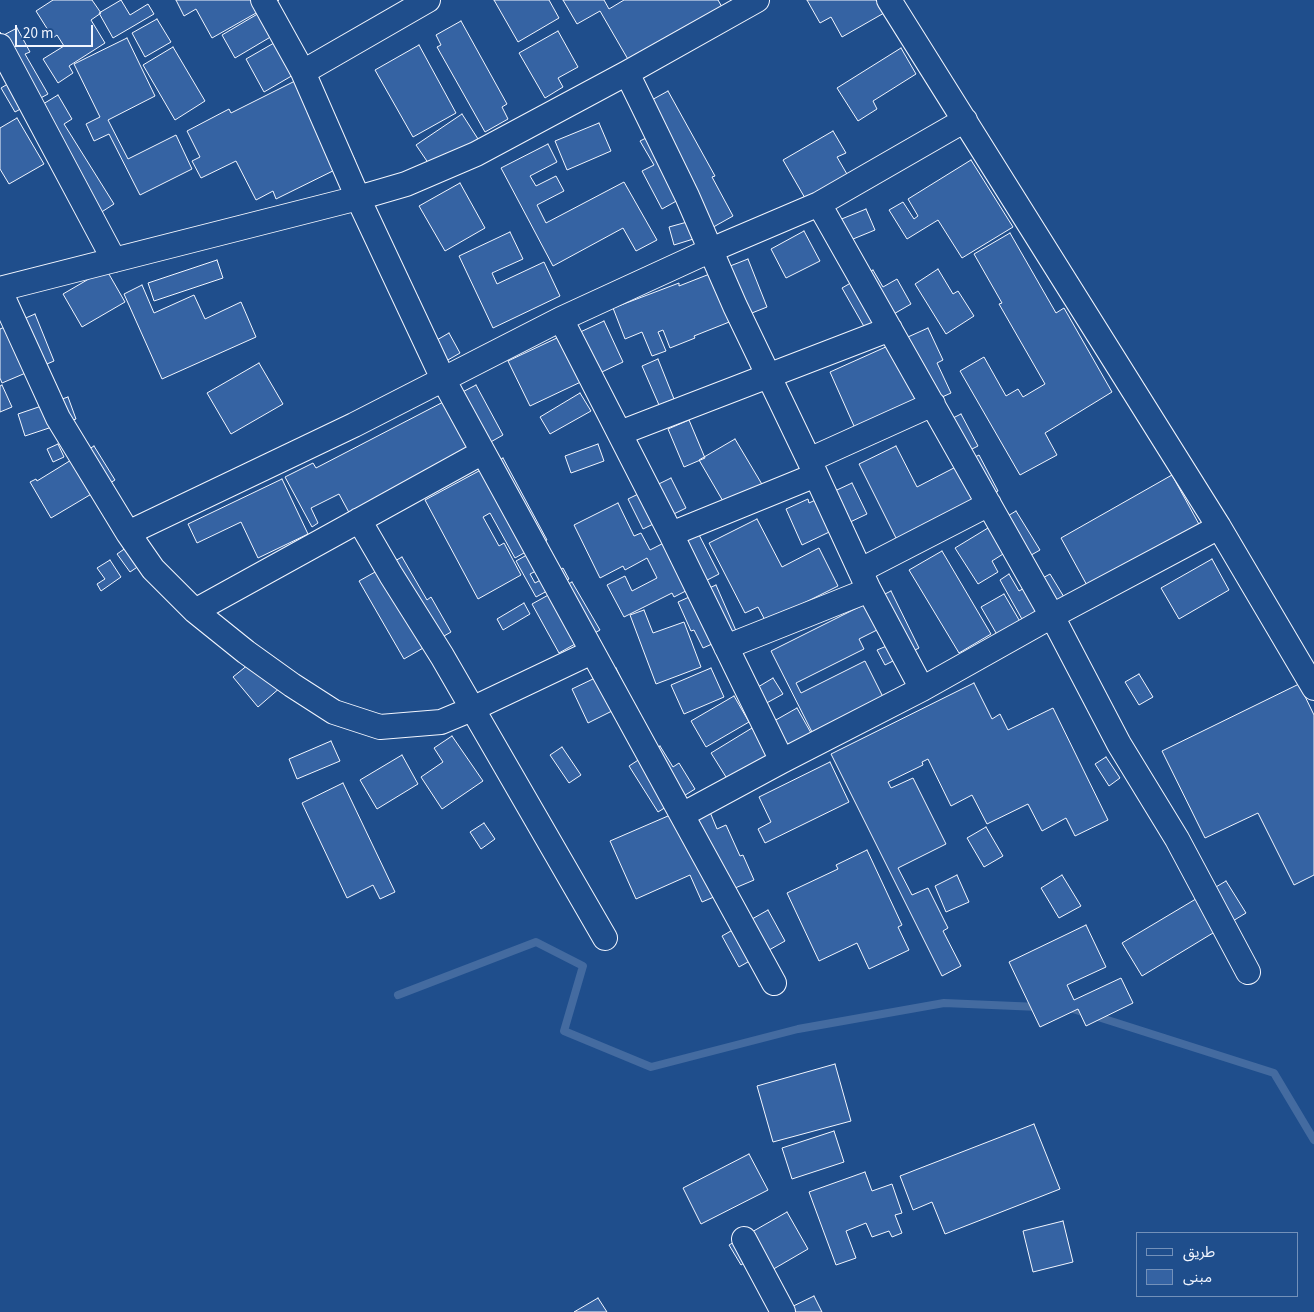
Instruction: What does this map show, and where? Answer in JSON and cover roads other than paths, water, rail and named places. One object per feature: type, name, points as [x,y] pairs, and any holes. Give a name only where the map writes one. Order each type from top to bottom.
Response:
[{"type":"street","points":[[263,0],[303,72],[358,198],[444,379],[774,984]]},
{"type":"street","points":[[303,72],[428,0]]},
{"type":"street","points":[[592,652],[441,722],[380,727],[334,712],[253,658],[195,611],[153,569],[128,533],[58,418],[0,290],[406,184],[476,154],[758,0]]},
{"type":"street","points":[[889,0],[1219,527],[1314,688]]},
{"type":"street","points":[[0,46],[114,260]]},
{"type":"street","points":[[627,73],[687,196],[735,306],[770,376],[865,580],[922,690]]},
{"type":"street","points":[[128,533],[354,425],[562,319],[711,250],[819,204],[965,120]]},
{"type":"street","points":[[819,204],[1052,616],[1119,744],[1177,839],[1248,972]]},
{"type":"street","points":[[562,319],[671,534],[782,761]]},
{"type":"street","points":[[620,433],[890,329]]},
{"type":"street","points":[[671,534],[812,468],[933,404]]},
{"type":"street","points":[[195,611],[483,452]]},
{"type":"street","points":[[726,647],[865,580],[989,504]]},
{"type":"street","points":[[359,520],[442,656],[605,938]]},
{"type":"street","points":[[682,815],[782,761],[922,690],[1052,616],[1219,527]]},
{"type":"street","points":[[744,1239],[783,1312]]},
{"type":"waterway","points":[[398,995],[536,942],[583,966],[564,1031],[651,1067],[798,1029],[944,1003],[1039,1007]]},
{"type":"waterway","points":[[1065,1009],[1073,1009],[1274,1073],[1314,1140]]}]
